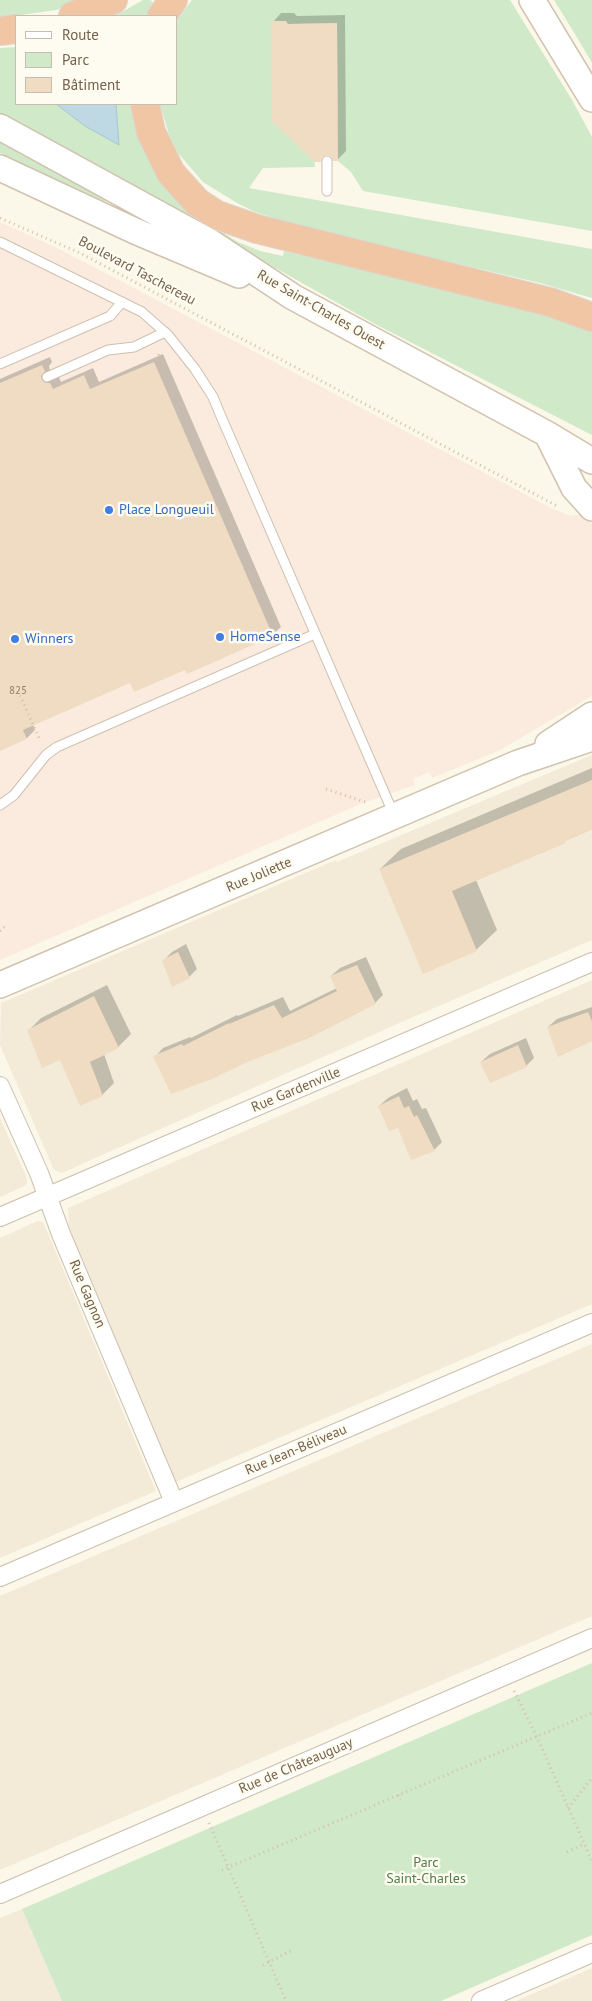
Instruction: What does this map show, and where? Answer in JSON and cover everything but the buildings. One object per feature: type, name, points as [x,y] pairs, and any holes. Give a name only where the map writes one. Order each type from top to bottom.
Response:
[{"type":"highway","points":[[76,15],[113,0]]},
{"type":"highway","points":[[163,15],[173,0]]},
{"type":"highway","points":[[0,31],[15,29]]},
{"type":"highway","points":[[145,105],[146,119],[171,173],[197,202],[217,215],[257,230],[550,302],[592,318]]},
{"type":"street","points":[[532,0],[592,99]]},
{"type":"street","name":"Rue Saint-Charles Ouest","points":[[0,127],[210,242],[293,297],[547,434],[592,461]]},
{"type":"street","points":[[0,168],[142,234],[293,297]]},
{"type":"street","points":[[547,434],[574,488],[592,508]]},
{"type":"street","name":"Rue Joliette","points":[[518,763],[592,715]]},
{"type":"street","name":"Rue Joliette","points":[[0,985],[518,763],[592,738]]},
{"type":"street","name":"Rue Gardenville","points":[[0,1217],[592,962]]},
{"type":"street","name":"Rue Gagnon","points":[[0,1086],[48,1196],[61,1234],[174,1502]]},
{"type":"street","name":"Rue Jean-Béliveau","points":[[0,1577],[592,1322]]},
{"type":"street","name":"Rue de Châteauguay","points":[[0,1894],[592,1638]]},
{"type":"street","points":[[481,2001],[592,1953]]},
{"type":"lane","points":[[327,161],[327,192]]},
{"type":"lane","points":[[0,242],[150,317],[184,354],[213,397],[395,817]]},
{"type":"lane","points":[[0,364],[110,316],[122,302]]},
{"type":"lane","points":[[47,377],[108,350],[134,347],[165,332]]},
{"type":"lane","points":[[0,805],[14,796],[46,755],[58,747],[315,634]]},
{"type":"path","name":"Boulevard Taschereau","points":[[0,218],[80,254],[567,510]]},
{"type":"path","points":[[18,691],[40,740]]},
{"type":"path","points":[[326,789],[373,804]]},
{"type":"path","points":[[0,931],[5,926]]},
{"type":"path","points":[[506,1675],[537,1737],[592,1861]]},
{"type":"path","points":[[222,1870],[592,1713]]},
{"type":"path","points":[[568,1808],[592,1778]]},
{"type":"path","points":[[398,1796],[400,1800]]},
{"type":"path","points":[[202,1807],[286,2001]]},
{"type":"path","points":[[567,1852],[584,1844]]},
{"type":"path","points":[[263,1965],[291,1951]]},
{"type":"shaded area","points":[[0,222],[55,247],[115,278],[553,509],[571,516],[582,514],[592,524],[592,696],[500,750],[432,778],[429,772],[413,779],[415,785],[363,803],[0,960]]},
{"type":"shaded area","points":[[592,755],[592,940],[404,1021],[62,1173],[54,1170],[0,1045],[1,1003],[336,860],[337,862]]},
{"type":"shaded area","points":[[592,980],[592,1304],[171,1484],[69,1228],[68,1208]]},
{"type":"shaded area","points":[[0,1118],[26,1176],[27,1183],[25,1186],[0,1197]]},
{"type":"shaded area","points":[[38,1221],[43,1222],[45,1226],[156,1491],[0,1558],[0,1238]]},
{"type":"shaded area","points":[[592,1344],[592,1616],[0,1870],[0,1596]]},
{"type":"shaded area","points":[[22,1909],[62,2001],[0,2001],[0,1918]]},
{"type":"shaded area","points":[[592,1968],[592,2001],[516,2001]]},
{"type":"green space","points":[[0,0],[83,0],[56,10],[0,18]]},
{"type":"green space","points":[[143,0],[150,0],[155,4],[150,15],[117,15]]},
{"type":"green space","points":[[192,0],[510,0],[572,100],[592,137],[592,231],[363,191],[351,172],[338,161],[337,145],[314,146],[315,167],[263,168],[249,188],[592,249],[592,298],[540,283],[301,227],[255,212],[203,182],[178,153],[169,135],[160,105],[178,105],[178,19]],"holes":[[[272,21],[288,24],[337,23],[338,118],[272,121]]]},
{"type":"green space","points":[[554,0],[592,0],[592,63],[578,39]]},
{"type":"green space","points":[[15,47],[15,105],[57,105],[85,126],[116,112],[116,105],[133,105],[139,137],[163,184],[194,215],[238,242],[260,251],[283,256],[284,251],[534,311],[577,324],[592,331],[592,435],[375,324],[0,113],[0,48]]},
{"type":"green space","points":[[0,142],[109,200],[104,201],[0,153]]},
{"type":"green space","name":"Parc Saint-Charles","points":[[592,1663],[592,1935],[441,2001],[62,2001],[22,1909]]},
{"type":"water","points":[[57,105],[116,105],[119,145],[85,126]]},
{"type":"place","name":"Place Longueuil","points":[[109,510]]},
{"type":"place","name":"HomeSense","points":[[220,637]]},
{"type":"place","name":"Winners","points":[[15,639]]}]
